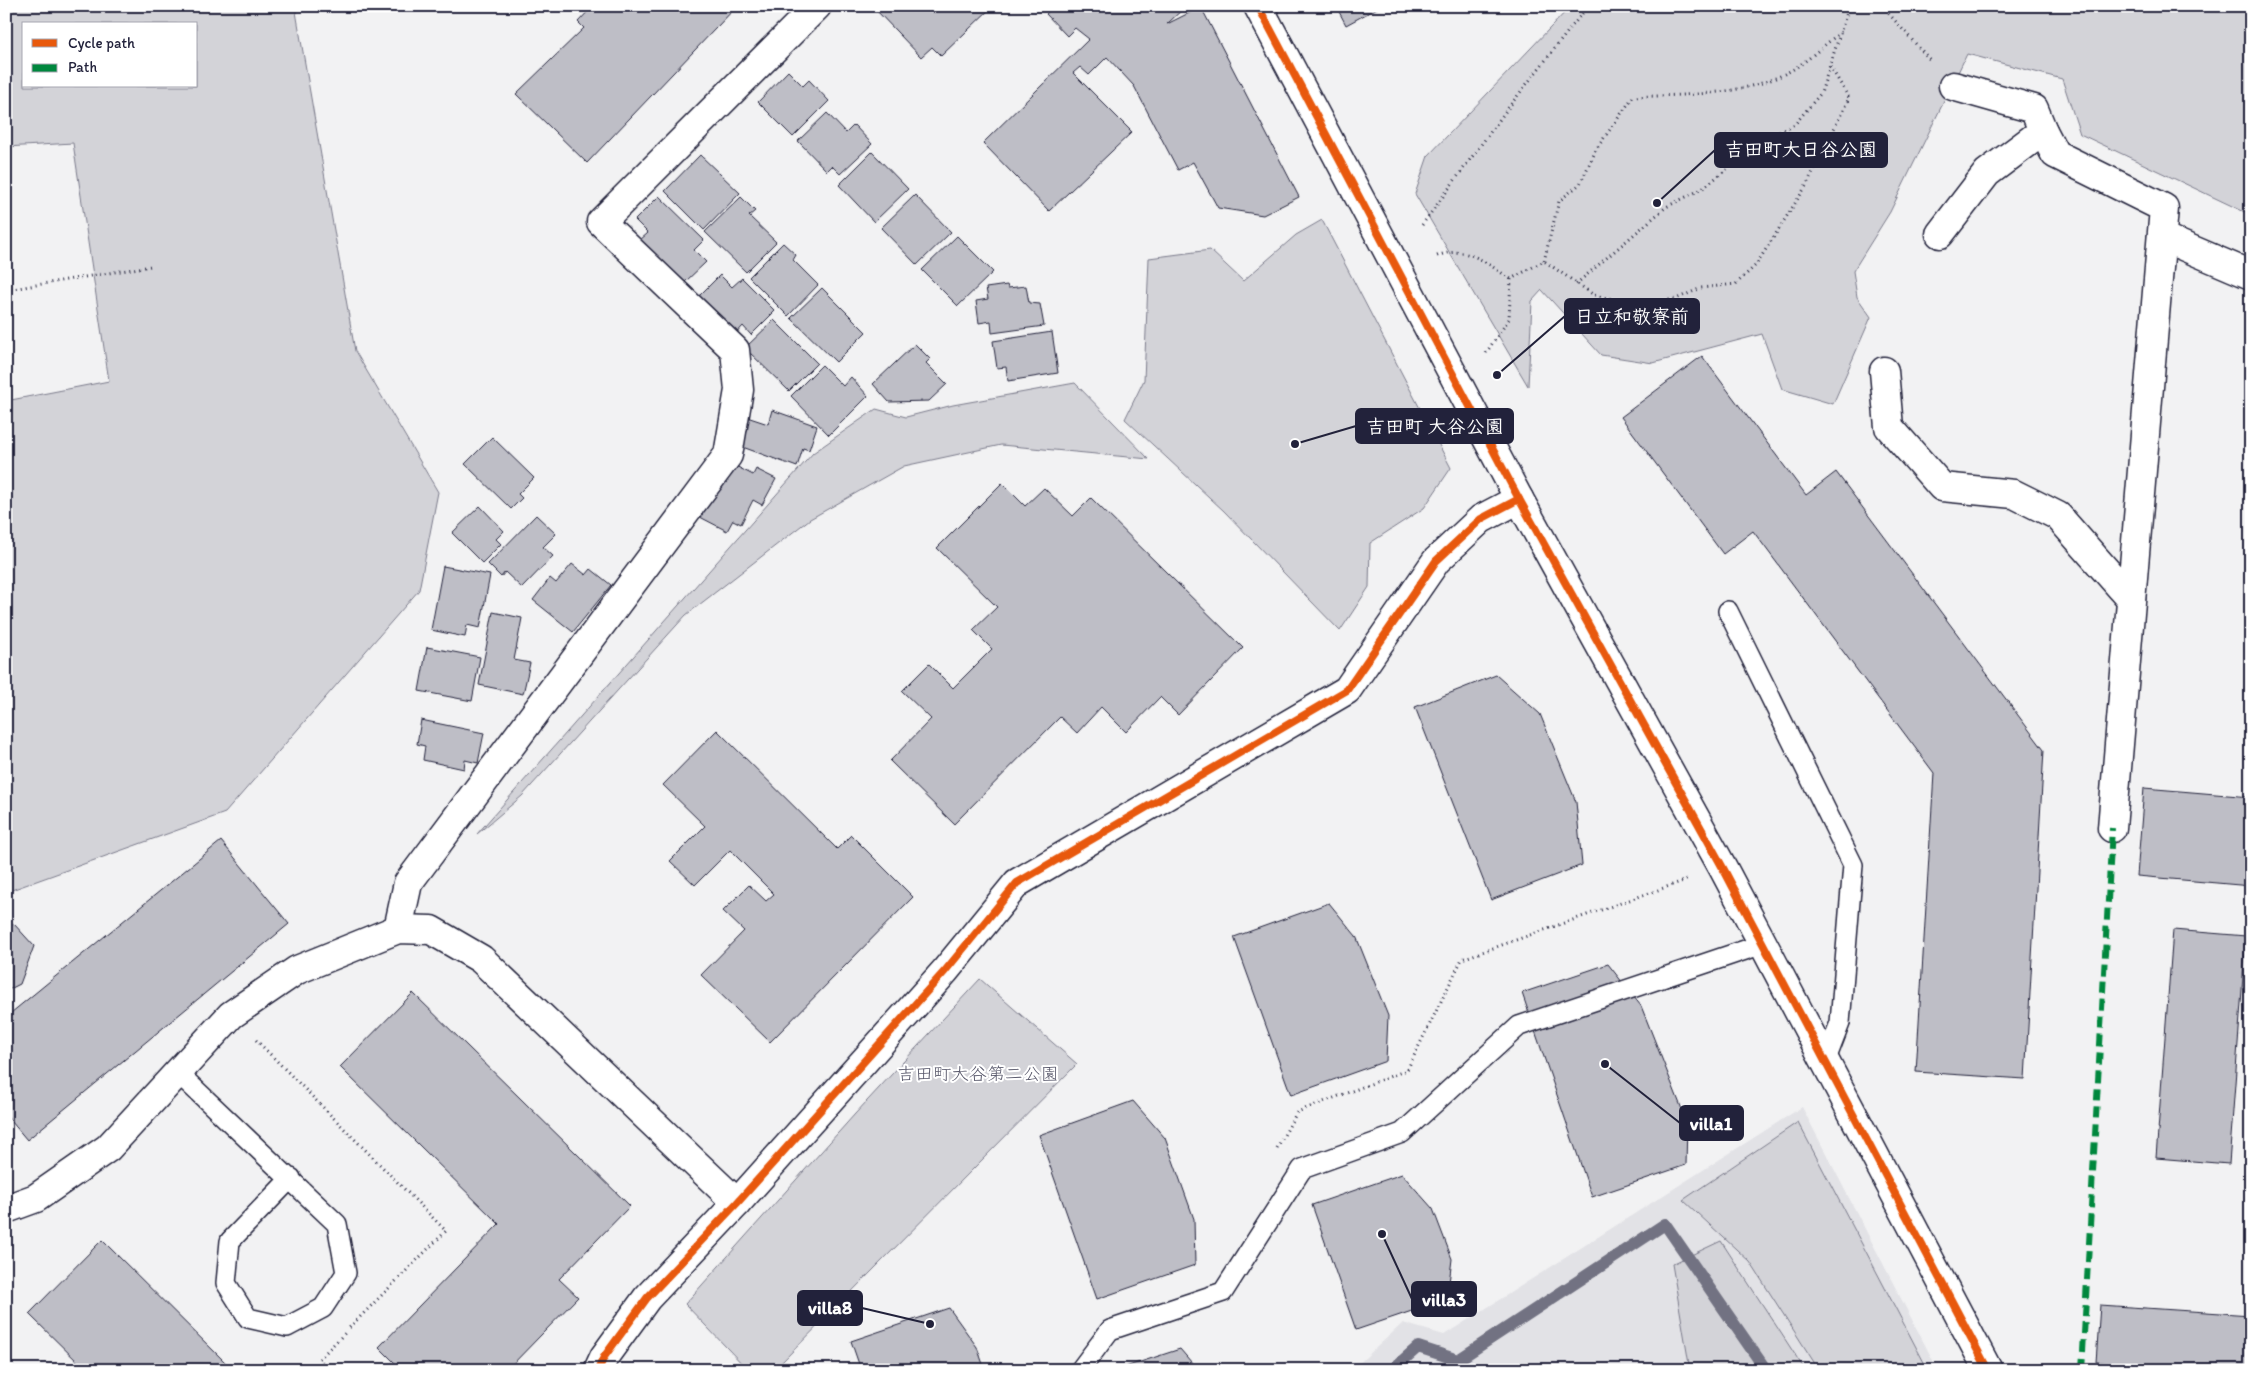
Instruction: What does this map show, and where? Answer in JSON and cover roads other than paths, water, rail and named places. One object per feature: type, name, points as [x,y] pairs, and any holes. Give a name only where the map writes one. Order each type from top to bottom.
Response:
[{"type":"street","points":[[398,928],[408,883],[728,455],[739,390],[735,350],[602,222],[817,6]]},
{"type":"street","points":[[1258,6],[1519,499],[1763,944],[1988,1370]]},
{"type":"street","points":[[1953,86],[2034,109],[2055,154],[2164,208],[2112,828]]},
{"type":"street","points":[[1940,234],[1987,173],[2043,131]]},
{"type":"street","points":[[2162,237],[2251,275]]},
{"type":"street","points":[[1884,371],[1889,427],[1942,487],[2014,494],[2058,516],[2131,598]]},
{"type":"street","points":[[598,1370],[604,1357],[647,1298],[737,1203],[945,971],[1017,883],[1346,690],[1436,561],[1481,519],[1519,499]]},
{"type":"street","points":[[6,1209],[36,1198],[108,1148],[230,1015],[296,970],[398,928],[431,930],[481,959],[737,1203]]},
{"type":"lane","points":[[1728,611],[1853,865],[1840,1024],[1825,1062]]},
{"type":"lane","points":[[1080,1370],[1110,1330],[1223,1292],[1302,1169],[1402,1133],[1519,1026],[1763,944]]},
{"type":"lane","points":[[178,1073],[291,1178],[337,1224],[346,1273],[323,1308],[287,1328],[248,1318],[226,1283],[230,1241],[291,1178]]},
{"type":"waterway","points":[[1392,1370],[1418,1347],[1458,1360],[1665,1224],[1766,1370]]},
{"type":"place","name":"吉田町大日谷公園","points":[[1657,203]]},
{"type":"place","name":"日立和敬寮前","points":[[1497,375]]},
{"type":"place","name":"吉田町 大谷公園","points":[[1295,444]]},
{"type":"place","name":"villa1","points":[[1605,1064]]},
{"type":"place","name":"villa3","points":[[1382,1234]]},
{"type":"place","name":"villa8","points":[[930,1324]]},
{"type":"park label","name":"吉田町大谷第二公園","points":[[978,1074]]}]
